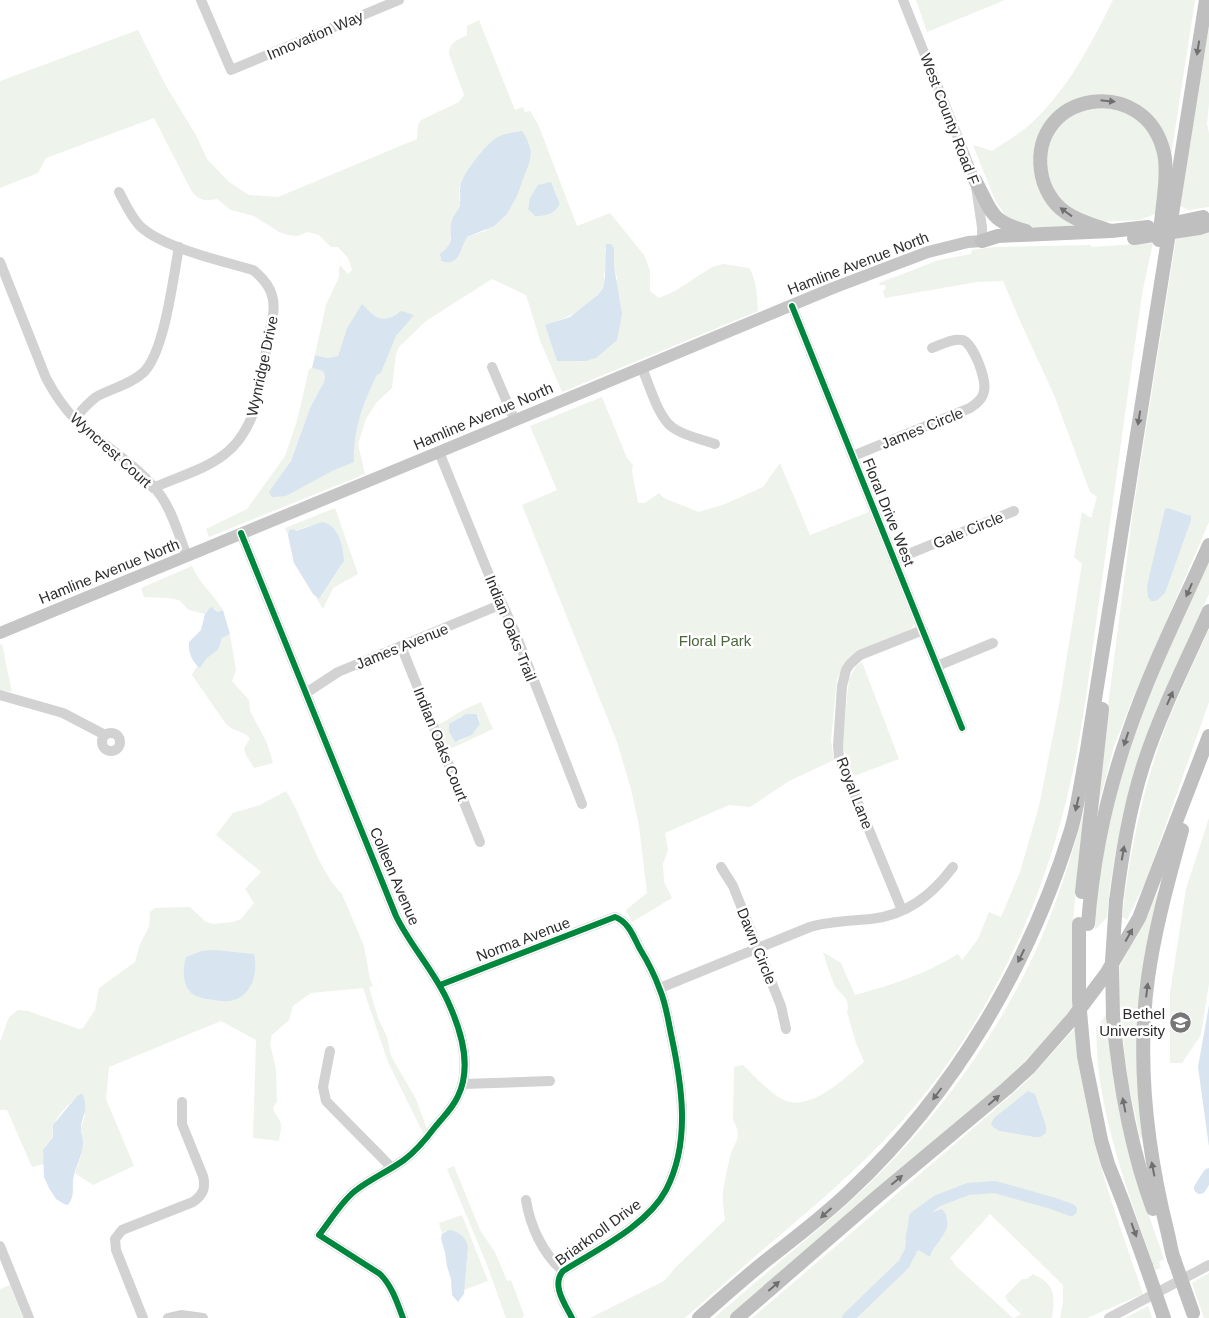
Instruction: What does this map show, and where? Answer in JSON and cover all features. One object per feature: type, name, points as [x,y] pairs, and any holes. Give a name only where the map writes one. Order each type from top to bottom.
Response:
[{"type":"highway","points":[[699,1318],[767,1260],[818,1220],[869,1173],[897,1143],[949,1078],[980,1032],[1010,979],[1047,896],[1071,829],[1086,756],[1206,0]]},
{"type":"highway","points":[[1111,231],[1074,218],[1064,211],[1055,203],[1042,179],[1041,151],[1052,125],[1061,115],[1085,102],[1099,100],[1114,101],[1128,105],[1152,125],[1159,137],[1164,154],[1166,170],[1147,370]]},
{"type":"highway","points":[[975,180],[990,211],[998,220],[1012,227],[1036,234]]},
{"type":"highway","name":"Hamline Avenue North","points":[[982,241],[998,236],[1111,231],[1205,221]]},
{"type":"highway","name":"Hamline Avenue North","points":[[982,241],[1000,243],[1134,238],[1205,221]]},
{"type":"highway","points":[[1120,534],[1085,858],[1084,924],[1079,1000],[1101,1140],[1164,1318]]},
{"type":"highway","points":[[1084,924],[1098,841],[1113,780],[1129,730],[1209,545]]},
{"type":"highway","points":[[1173,1255],[1163,1235],[1131,1137],[1118,1070],[1113,1016],[1112,961],[1116,901],[1127,828],[1143,767],[1157,728],[1209,611]]},
{"type":"highway","points":[[737,1318],[1006,1089],[1041,1055],[1074,1018],[1106,974],[1139,918],[1209,736]]},
{"type":"highway","points":[[1194,1315],[1173,1255],[1158,1197],[1148,1139],[1143,1082],[1144,1028],[1148,978],[1159,918],[1198,766]]},
{"type":"main road","name":"Hamline Avenue North","points":[[0,633],[833,288],[928,252],[968,242],[982,241]]},
{"type":"street","name":"Innovation Way","points":[[201,0],[231,70],[399,0]]},
{"type":"street","name":"West County Road F","points":[[903,0],[975,180],[982,227],[982,241]]},
{"type":"street","name":"Wynridge Drive","points":[[119,192],[132,216],[140,226],[160,240],[253,270],[268,284],[272,292],[274,307],[255,408],[246,431],[239,442],[221,458],[153,488]]},
{"type":"street","points":[[74,419],[97,397],[125,385],[144,372],[156,355],[179,247]]},
{"type":"street","name":"Wyncrest Court","points":[[0,262],[46,378],[56,395],[74,419],[141,474],[161,496],[169,510],[187,556]]},
{"type":"street","name":"Floral Drive West","points":[[792,306],[962,728]]},
{"type":"street","name":"James Circle","points":[[852,456],[970,408],[980,399],[984,392],[984,380],[969,344],[961,340],[954,340],[932,348]]},
{"type":"street","points":[[492,367],[515,421]]},
{"type":"street","points":[[642,368],[662,414],[671,427],[716,444]]},
{"type":"street","name":"Indian Oaks Trail","points":[[440,452],[528,665],[541,703],[582,804]]},
{"type":"street","name":"Gale Circle","points":[[894,560],[1014,511]]},
{"type":"street","name":"Colleen Avenue","points":[[241,534],[396,916],[407,938],[440,986],[450,1006],[463,1047],[465,1070],[463,1084],[458,1097],[445,1115],[414,1152],[356,1190],[319,1234],[380,1274],[391,1287],[403,1318]]},
{"type":"street","name":"James Avenue","points":[[306,693],[338,672],[502,604]]},
{"type":"street","name":"Royal Lane","points":[[902,910],[839,757],[841,694],[846,670],[854,659],[923,630]]},
{"type":"street","points":[[937,666],[994,643]]},
{"type":"street","name":"Indian Oaks Court","points":[[401,646],[480,842]]},
{"type":"street","points":[[0,695],[63,713],[105,736]]},
{"type":"street","name":"Dawn Circle","points":[[721,867],[733,886],[782,1006],[786,1028]]},
{"type":"street","points":[[660,988],[821,924],[873,919],[902,910],[925,898],[936,889],[953,868]]},
{"type":"street","name":"Norma Avenue","points":[[440,986],[615,918]]},
{"type":"street","name":"Briarknoll Drive","points":[[572,1318],[559,1292],[558,1276],[634,1225],[657,1205],[671,1179],[678,1149],[682,1115],[680,1078],[660,988],[629,928],[621,919],[615,918]]},
{"type":"street","points":[[330,1051],[323,1087],[326,1101],[392,1168]]},
{"type":"street","points":[[463,1084],[550,1081]]},
{"type":"street","points":[[143,1318],[116,1250],[115,1240],[122,1230],[193,1202],[202,1193],[205,1183],[182,1124],[182,1102]]},
{"type":"street","points":[[526,1200],[528,1216],[548,1257],[563,1271]]},
{"type":"street","points":[[0,1246],[29,1318]]},
{"type":"street","points":[[1109,1318],[1209,1265]]},
{"type":"street","points":[[168,1318],[181,1315],[202,1318]]},
{"type":"green space","points":[[916,0],[1005,0],[927,32]]},
{"type":"green space","points":[[1113,0],[1195,0],[1171,156],[1142,110],[1065,108],[1037,171],[1081,226],[1064,229],[1020,227],[1003,217],[1005,215],[995,200],[973,145],[992,151],[1027,127],[1041,113],[1066,84]]},
{"type":"green space","points":[[479,20],[515,110],[523,107],[525,112],[530,111],[538,124],[577,226],[610,213],[644,255],[650,270],[650,291],[659,298],[675,291],[712,267],[723,264],[749,268],[755,283],[758,311],[562,392],[541,343],[526,295],[492,279],[426,321],[399,347],[396,354],[392,388],[376,403],[366,419],[358,444],[365,474],[209,537],[206,529],[247,509],[285,456],[297,421],[309,369],[323,371],[325,376],[324,382],[310,408],[291,461],[283,473],[332,471],[353,462],[353,450],[363,406],[377,375],[381,373],[396,336],[402,329],[398,312],[387,319],[379,319],[362,305],[347,328],[338,356],[327,358],[315,355],[326,305],[339,277],[339,267],[341,266],[348,274],[352,270],[348,258],[338,247],[331,247],[319,235],[308,232],[297,236],[288,235],[279,232],[254,216],[231,210],[217,199],[206,200],[198,197],[192,192],[154,118],[46,158],[38,173],[0,188],[0,81],[138,30],[166,86],[196,135],[207,159],[229,182],[249,195],[278,197],[417,139],[418,125],[421,120],[459,102],[464,95],[449,54],[452,44],[467,35],[467,26]],"holes":[[[527,139],[531,151],[530,161],[517,196],[485,231],[465,238],[463,247],[455,260],[451,262],[441,261],[440,257],[450,245],[451,228],[460,203],[459,189],[462,179]],[[554,188],[560,204],[528,209],[529,203]],[[605,248],[614,266],[617,278],[599,354],[585,361],[557,361],[545,325],[563,319],[593,301],[600,293],[604,284],[607,260]]]},
{"type":"green space","points":[[1209,27],[1209,103],[1207,124],[1209,133],[1209,207],[1189,210],[1180,206]]},
{"type":"green space","points":[[1105,104],[1143,121],[1160,153],[1157,213],[1140,220],[1098,222],[1067,209],[1048,183],[1047,142],[1068,114]]},
{"type":"green space","points":[[1209,232],[1209,522],[1114,746],[1096,815],[1094,815],[1133,511],[1176,239]]},
{"type":"green space","points":[[1153,243],[1143,289],[1087,693],[1073,771],[1056,839],[1027,921],[1009,960],[966,1036],[942,1072],[899,1124],[832,1190],[685,1318],[590,1318],[664,1281],[725,1220],[723,1192],[730,1157],[738,1136],[733,1120],[734,1067],[743,1065],[773,1093],[784,1100],[794,1102],[805,1101],[827,1091],[864,1062],[847,1012],[846,999],[834,984],[823,952],[841,963],[855,995],[908,978],[958,954],[962,960],[978,939],[989,912],[1001,917],[1020,872],[1039,806],[1059,705],[1082,564],[1074,557],[1082,512],[1091,518],[1097,497],[1090,492],[1054,395],[1003,281],[977,282],[885,298],[883,291],[886,288],[885,285],[880,285],[879,283],[939,260],[971,254],[972,250],[994,247],[1091,245],[1091,247]]},
{"type":"green space","name":"Floral Park","points":[[602,397],[627,458],[633,465],[632,471],[638,503],[645,503],[659,493],[664,498],[699,512],[725,504],[763,487],[780,463],[810,535],[869,512],[914,623],[911,629],[857,652],[843,666],[837,679],[831,740],[834,760],[789,781],[750,807],[729,805],[665,833],[668,850],[663,864],[664,882],[672,898],[632,922],[626,910],[647,893],[639,826],[631,789],[617,742],[522,505],[557,490],[530,426]]},
{"type":"green space","points":[[335,508],[358,574],[333,588],[323,609],[316,598],[319,599],[342,565],[343,554],[336,531],[309,526],[295,531],[293,529],[289,530],[288,535],[285,528]]},
{"type":"green space","points":[[1209,559],[1209,594],[1160,703],[1137,763],[1123,814],[1110,886],[1107,917],[1095,930],[1102,858],[1120,779],[1149,695]]},
{"type":"green space","points":[[192,566],[223,610],[218,612],[215,609],[207,611],[205,614],[189,610],[179,600],[144,597],[141,588]]},
{"type":"green space","points":[[1209,629],[1209,702],[1146,881],[1127,920],[1122,917],[1125,895],[1136,830],[1146,787],[1164,730]]},
{"type":"green space","points":[[230,634],[236,670],[232,681],[249,700],[250,711],[267,743],[273,763],[254,768],[244,749],[250,738],[226,724],[192,675],[197,666],[201,667],[207,658],[218,650],[222,638]]},
{"type":"green space","points":[[2,644],[12,692],[0,690],[0,645]]},
{"type":"green space","points":[[862,662],[899,759],[854,776],[842,745],[849,679],[856,666]]},
{"type":"green space","points":[[481,702],[493,729],[448,750],[438,725]],"holes":[[[471,714],[479,717],[480,724],[472,735],[458,742],[459,717]]]},
{"type":"green space","points":[[286,791],[325,871],[342,894],[364,946],[373,986],[369,987],[378,1018],[387,1037],[391,1056],[416,1099],[427,1129],[423,1133],[388,1062],[363,988],[311,993],[293,1006],[289,1020],[272,1035],[270,1044],[276,1069],[277,1102],[274,1111],[281,1124],[279,1141],[253,1138],[256,1040],[221,1021],[109,1067],[106,1099],[134,1166],[93,1185],[75,1173],[80,1159],[83,1140],[81,1129],[85,1115],[77,1096],[64,1109],[54,1125],[53,1136],[43,1150],[44,1164],[32,1167],[7,1110],[0,1110],[0,1042],[9,1017],[18,1010],[28,1011],[79,1029],[83,1028],[95,1010],[99,988],[135,962],[140,944],[149,927],[150,912],[155,908],[190,907],[206,922],[213,924],[233,922],[241,919],[254,903],[245,889],[261,872],[216,835],[233,813],[260,805]]},
{"type":"green space","points":[[1083,814],[1087,814],[1073,926],[1074,1007],[1003,1083],[730,1318],[714,1318],[868,1185],[921,1129],[962,1077],[981,1050],[1015,993],[1030,963],[1060,890]]},
{"type":"green space","points":[[1209,818],[1209,983],[1201,1035],[1182,1063],[1170,1063],[1170,993],[1186,889]]},
{"type":"green space","points":[[1160,888],[1146,959],[1143,1137],[1140,1138],[1129,1086],[1124,1049],[1120,1002],[1120,966]]},
{"type":"green space","points":[[1106,1015],[1112,1069],[1138,1184],[1164,1259],[1159,1262],[1161,1268],[1155,1270],[1123,1177],[1104,1106],[1098,1068],[1096,1028]]},
{"type":"green space","points":[[1076,1027],[1083,1084],[1094,1141],[1111,1199],[1143,1294],[1087,1318],[1060,1318],[1063,1285],[990,1214],[950,1258],[957,1267],[1013,1318],[752,1318],[991,1113],[1029,1079]],"holes":[[[942,1209],[948,1218],[948,1224],[930,1257],[920,1251],[908,1249],[907,1229],[911,1219]]]},
{"type":"green space","points":[[454,1166],[480,1230],[495,1252],[507,1281],[511,1280],[524,1315],[522,1318],[506,1318],[487,1265],[447,1169]]},
{"type":"green space","points":[[462,1215],[488,1281],[464,1290],[468,1247],[445,1231],[442,1234],[439,1223]]},
{"type":"green space","points":[[1209,1273],[1209,1318],[1204,1318],[1192,1283]]},
{"type":"green space","points":[[1033,1274],[1041,1278],[1050,1287],[1054,1303],[1052,1318],[1014,1318],[1021,1314],[1008,1302],[1005,1296],[1022,1279],[1027,1279]]},
{"type":"green space","points":[[10,1285],[23,1318],[0,1318],[0,1289]]},
{"type":"green space","points":[[1148,1306],[1152,1318],[1125,1318]]},
{"type":"shaded area","points":[[522,131],[531,151],[530,161],[517,196],[507,214],[494,226],[467,237],[456,259],[447,262],[441,261],[440,254],[450,242],[452,220],[460,205],[460,186],[466,173],[481,152],[496,138],[505,134]]},
{"type":"shaded area","points":[[551,182],[560,204],[550,214],[535,216],[528,209],[530,198],[538,185]]},
{"type":"shaded area","points":[[606,244],[611,244],[614,248],[614,266],[622,314],[617,340],[596,358],[586,361],[557,361],[545,325],[570,317],[598,295],[603,288],[605,278]]},
{"type":"shaded area","points":[[362,304],[368,311],[382,319],[402,311],[414,315],[396,336],[381,373],[377,375],[367,396],[357,428],[354,462],[332,471],[286,496],[272,497],[269,492],[291,461],[310,408],[324,382],[325,376],[323,371],[312,368],[315,355],[327,358],[338,356],[347,328]]},
{"type":"shaded area","points":[[1168,508],[1191,516],[1191,520],[1165,593],[1156,601],[1151,601],[1148,597],[1147,586],[1165,509]]},
{"type":"shaded area","points":[[322,522],[332,527],[339,537],[344,561],[319,599],[313,594],[294,563],[288,535],[289,530],[293,529],[296,531]]},
{"type":"shaded area","points":[[211,607],[218,612],[223,610],[230,634],[222,638],[218,650],[207,658],[200,668],[191,656],[189,642],[201,630],[205,614]]},
{"type":"shaded area","points":[[466,714],[477,715],[480,724],[472,735],[455,742],[449,731],[449,724]]},
{"type":"shaded area","points":[[214,950],[254,954],[255,968],[253,981],[246,993],[234,1000],[220,1001],[203,998],[193,994],[186,986],[184,968],[186,957],[202,951]]},
{"type":"shaded area","points":[[1209,1005],[1209,1147],[1198,1067]]},
{"type":"shaded area","points":[[1028,1091],[1035,1094],[1046,1126],[1046,1133],[1040,1137],[1035,1137],[1000,1131],[993,1127],[991,1124],[994,1118]]},
{"type":"shaded area","points":[[81,1094],[85,1101],[81,1125],[83,1146],[73,1179],[72,1198],[68,1205],[56,1199],[44,1177],[43,1150],[53,1137],[53,1125],[77,1096]]},
{"type":"shaded area","points":[[942,1209],[948,1222],[947,1228],[930,1257],[920,1251],[908,1249],[906,1237],[911,1219]]},
{"type":"shaded area","points":[[449,1230],[462,1235],[468,1247],[464,1294],[458,1302],[452,1295],[451,1279],[441,1239],[442,1234]]},
{"type":"waterway","points":[[1200,1188],[1209,1174]]},
{"type":"waterway","points":[[848,1318],[904,1264],[911,1250],[915,1217],[937,1201],[968,1189],[995,1187],[1071,1210]]},
{"type":"cycle path","points":[[792,306],[962,728]]},
{"type":"cycle path","points":[[241,533],[396,916],[444,993],[454,1015],[464,1050],[465,1062],[462,1085],[451,1108],[417,1149],[398,1164],[350,1195],[319,1235],[380,1274],[391,1289],[403,1318]]},
{"type":"cycle path","points":[[440,985],[615,917],[620,919],[630,931],[649,964],[658,985],[667,1012],[681,1093],[682,1113],[679,1153],[674,1172],[666,1190],[647,1215],[620,1236],[563,1271],[558,1282],[560,1295],[572,1318]]},
{"type":"place","name":"Bethel University","points":[[1181,1022]]}]
